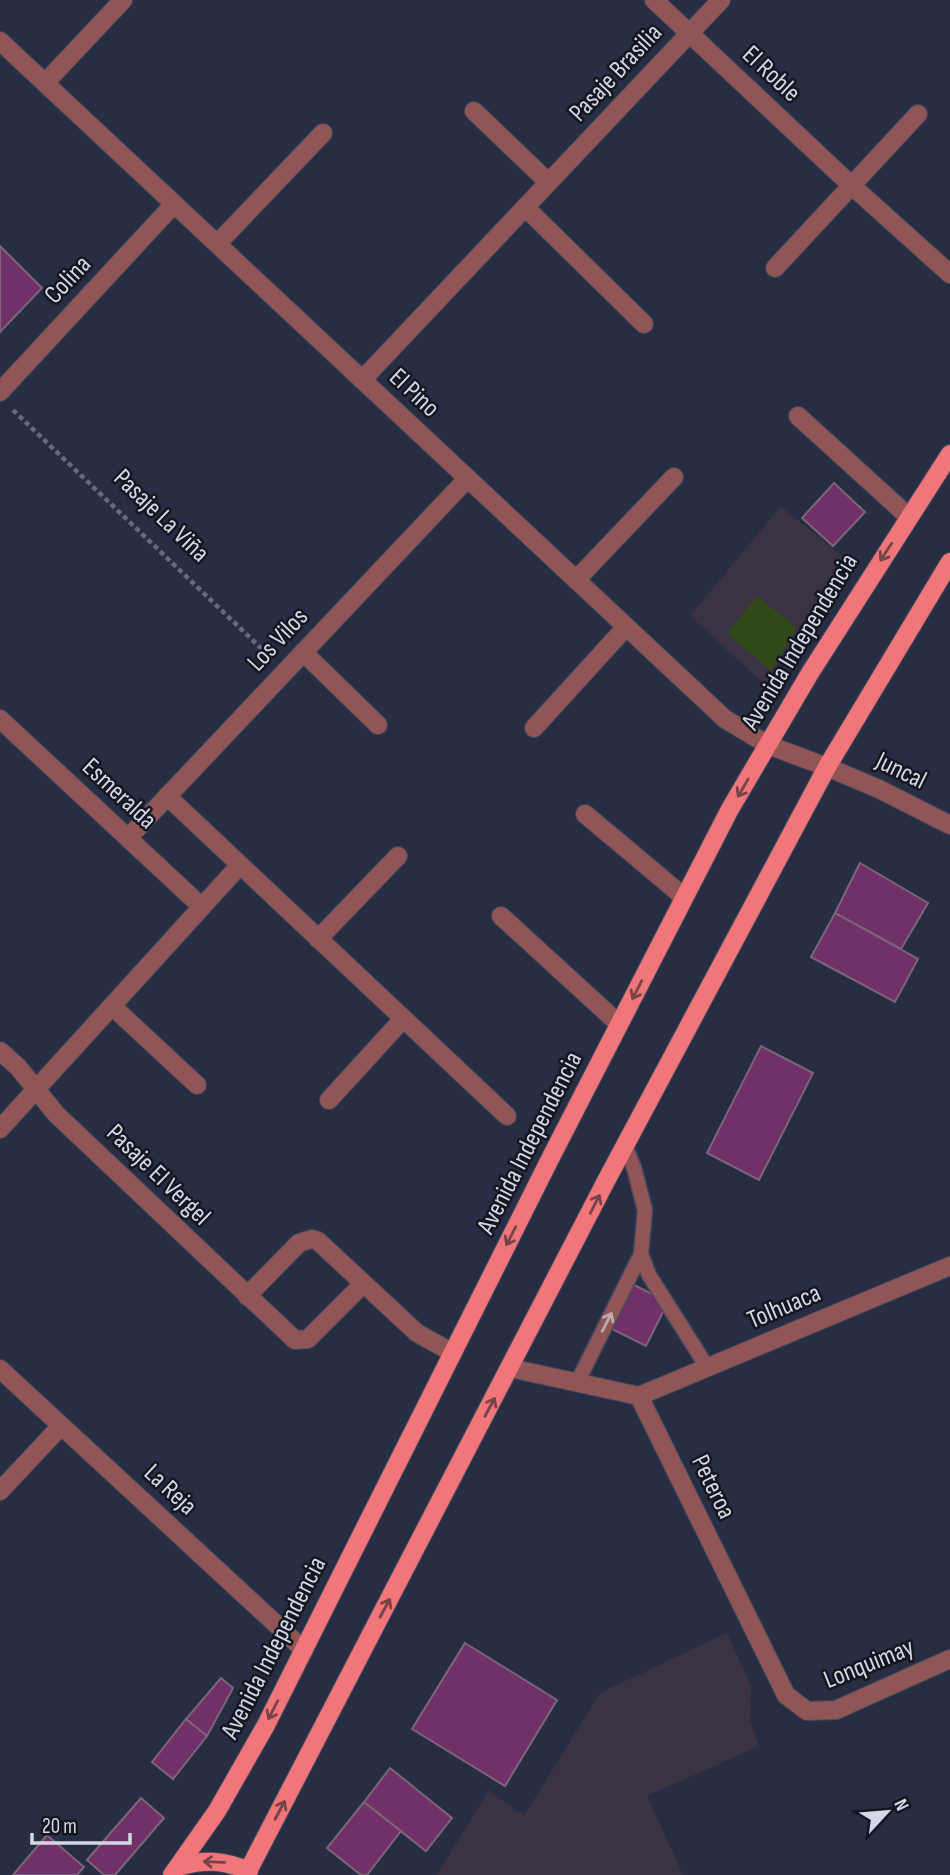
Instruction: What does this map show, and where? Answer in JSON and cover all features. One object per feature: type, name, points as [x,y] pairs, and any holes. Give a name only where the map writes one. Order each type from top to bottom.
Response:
[{"type":"main road","name":"Avenida Independencia","points":[[175,1871],[225,1797],[266,1725],[684,897],[768,745],[950,453]]},
{"type":"main road","points":[[175,1871],[195,1862],[214,1861],[230,1863],[247,1873],[625,1146],[827,767],[950,562]]},
{"type":"street","points":[[45,83],[123,0]]},
{"type":"street","name":"El Roble","points":[[654,0],[950,274]]},
{"type":"street","name":"Pasaje Brasilia","points":[[362,380],[721,0]]},
{"type":"street","name":"El Pino","points":[[0,41],[725,719],[768,745],[827,767]]},
{"type":"street","points":[[474,111],[548,182]]},
{"type":"street","points":[[775,268],[918,114]]},
{"type":"street","points":[[217,244],[323,134]]},
{"type":"street","name":"Colina","points":[[0,392],[174,204]]},
{"type":"street","points":[[525,207],[644,324]]},
{"type":"street","points":[[798,416],[909,517]]},
{"type":"street","points":[[576,580],[674,477]]},
{"type":"street","name":"Los Vilos","points":[[128,838],[467,479]]},
{"type":"street","points":[[534,728],[626,627]]},
{"type":"street","points":[[303,652],[378,725]]},
{"type":"street","name":"Esmeralda","points":[[0,719],[202,907]]},
{"type":"street","name":"Juncal","points":[[827,767],[879,789],[950,825]]},
{"type":"street","name":"Esmeralda","points":[[167,796],[507,1116]]},
{"type":"street","points":[[585,814],[684,897]]},
{"type":"street","points":[[318,939],[398,856]]},
{"type":"street","points":[[0,1129],[240,865]]},
{"type":"street","points":[[500,916],[619,1024]]},
{"type":"street","points":[[112,1006],[197,1085]]},
{"type":"street","points":[[329,1100],[403,1019]]},
{"type":"street","name":"Pasaje El Vergel","points":[[0,1051],[18,1068],[56,1114],[290,1337],[300,1341],[308,1339],[363,1284]]},
{"type":"street","points":[[247,1296],[299,1243],[308,1239],[318,1241],[417,1333],[453,1353]]},
{"type":"street","name":"Tolhuaca","points":[[639,1396],[950,1266]]},
{"type":"street","points":[[510,1368],[639,1396]]},
{"type":"street","name":"La Reja","points":[[0,1369],[304,1650]]},
{"type":"street","name":"Peteroa","points":[[639,1396],[786,1695],[807,1711]]},
{"type":"street","points":[[0,1491],[61,1426]]},
{"type":"street","name":"Lonquimay","points":[[807,1711],[836,1710],[950,1659]]},
{"type":"lane","points":[[577,1383],[641,1254],[645,1210],[625,1146]]},
{"type":"lane","points":[[641,1254],[649,1275],[707,1367]]},
{"type":"path","name":"Pasaje La Viña","points":[[19,415],[267,654]]},
{"type":"shaded area","points":[[781,506],[847,560],[765,685],[690,616]]},
{"type":"shaded area","points":[[727,1633],[751,1686],[750,1722],[759,1746],[647,1796],[683,1875],[437,1875],[489,1790],[524,1816],[600,1693]]},
{"type":"green space","points":[[757,596],[797,628],[771,671],[727,633]]},
{"type":"building","points":[[0,246],[42,288],[0,332]]},
{"type":"building","points":[[834,483],[865,512],[833,546],[802,518]]},
{"type":"building","points":[[860,863],[928,903],[901,949],[835,913]]},
{"type":"building","points":[[835,913],[918,959],[895,1002],[811,957]]},
{"type":"building","points":[[761,1046],[813,1073],[759,1180],[707,1153]]},
{"type":"building","points":[[634,1285],[668,1302],[646,1346],[612,1329]]},
{"type":"building","points":[[465,1643],[557,1700],[505,1786],[412,1729]]},
{"type":"building","points":[[221,1678],[233,1688],[207,1736],[186,1719]]},
{"type":"building","points":[[186,1719],[207,1736],[173,1779],[152,1762]]},
{"type":"building","points":[[390,1768],[452,1818],[426,1851],[364,1802]]},
{"type":"building","points":[[141,1798],[164,1818],[115,1875],[104,1875],[87,1860]]},
{"type":"building","points":[[364,1802],[401,1831],[367,1875],[361,1875],[327,1848]]},
{"type":"building","points":[[47,1835],[84,1867],[77,1875],[13,1875]]}]
